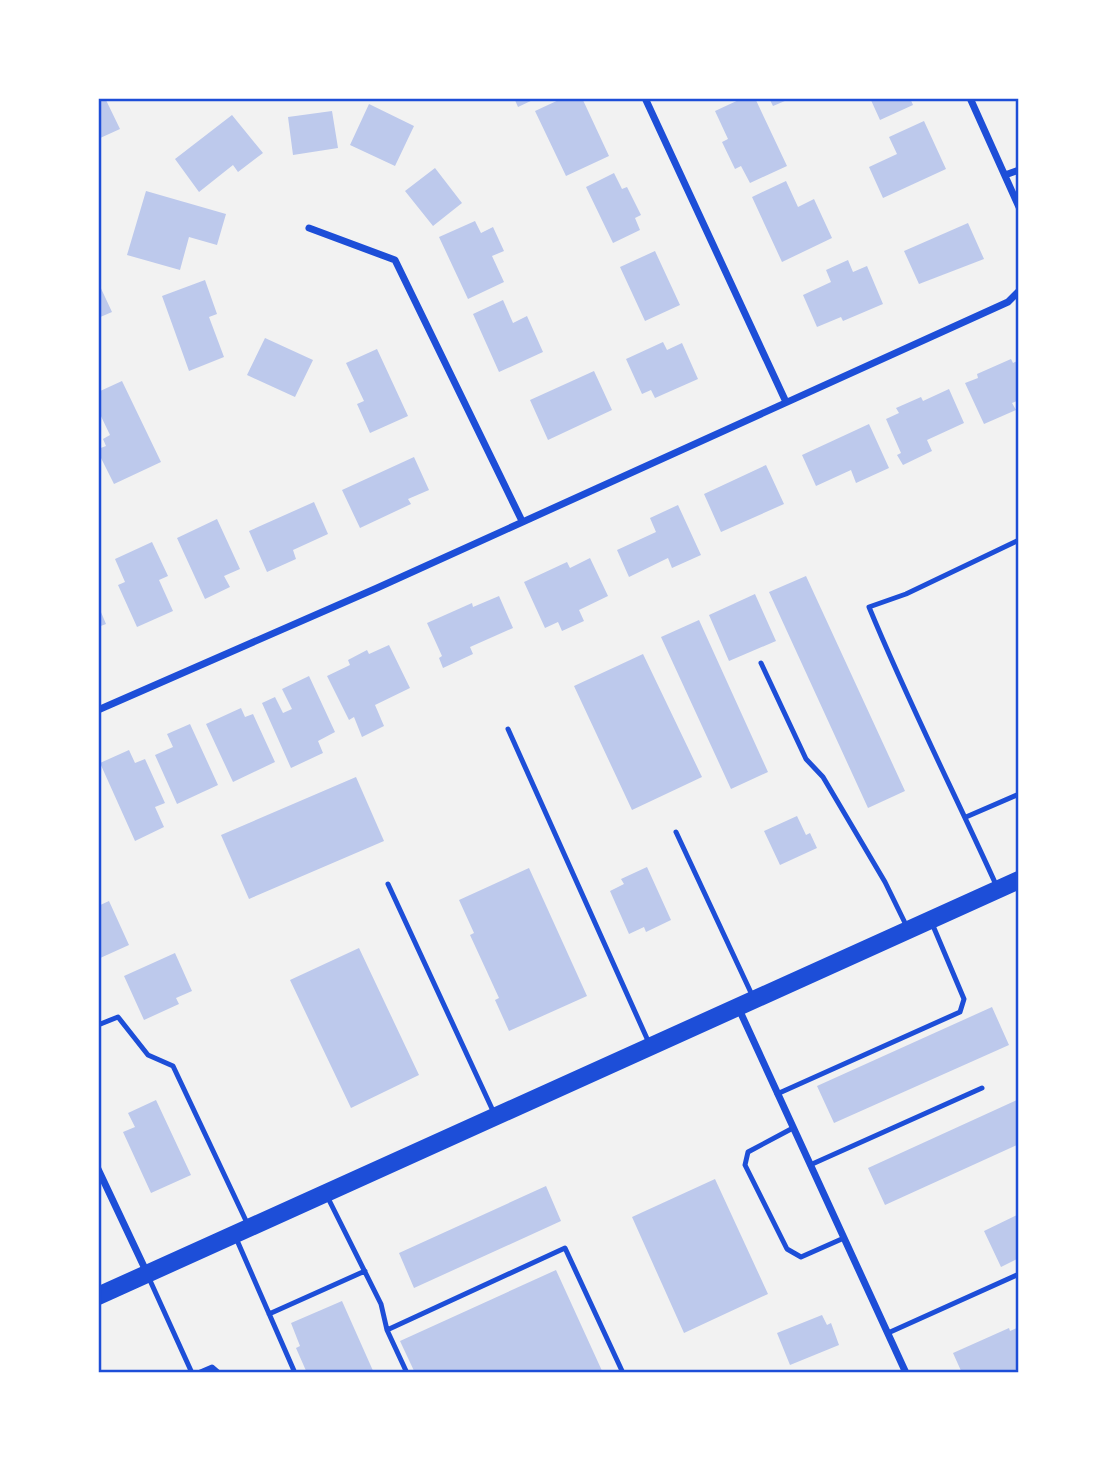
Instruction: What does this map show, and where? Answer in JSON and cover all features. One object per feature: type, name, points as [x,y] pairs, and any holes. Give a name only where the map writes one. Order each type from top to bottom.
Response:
[{"type":"main road","points":[[98,1296],[1019,880]]},
{"type":"street","points":[[645,98],[786,402]]},
{"type":"street","points":[[970,98],[1019,207]]},
{"type":"street","points":[[1005,175],[1019,170]]},
{"type":"street","points":[[309,228],[395,260],[522,521]]},
{"type":"street","points":[[98,710],[377,589],[1008,302],[1019,291]]},
{"type":"street","points":[[737,1007],[906,1373]]},
{"type":"street","points":[[98,1169],[147,1274]]},
{"type":"lane","points":[[998,889],[898,679],[869,607],[906,594],[1019,540]]},
{"type":"lane","points":[[761,663],[806,760],[823,777],[885,882],[908,930]]},
{"type":"lane","points":[[509,729],[650,1046]]},
{"type":"lane","points":[[965,817],[1019,794]]},
{"type":"lane","points":[[676,832],[754,999]]},
{"type":"lane","points":[[388,884],[496,1116]]},
{"type":"lane","points":[[778,1094],[960,1012],[964,999],[931,919]]},
{"type":"lane","points":[[98,1026],[118,1017],[148,1055],[173,1066],[242,1231],[269,1314],[295,1373]]},
{"type":"lane","points":[[810,1165],[982,1088]]},
{"type":"lane","points":[[793,1128],[748,1152],[745,1166],[788,1249],[801,1256],[844,1238]]},
{"type":"lane","points":[[325,1193],[381,1304],[387,1330],[407,1373]]},
{"type":"lane","points":[[387,1330],[565,1248],[623,1373]]},
{"type":"lane","points":[[269,1314],[365,1271]]},
{"type":"lane","points":[[147,1274],[192,1373]]},
{"type":"lane","points":[[888,1333],[1019,1274]]},
{"type":"lane","points":[[198,1373],[212,1367],[219,1373]]},
{"type":"building","points":[[98,98],[105,98],[120,129],[98,139]]},
{"type":"building","points":[[514,98],[537,98],[518,107]]},
{"type":"building","points":[[563,98],[582,98],[609,156],[566,176],[535,111]]},
{"type":"building","points":[[743,98],[755,98],[787,166],[750,183],[741,166],[735,169],[722,142],[728,139],[715,111]]},
{"type":"building","points":[[769,98],[792,98],[773,106]]},
{"type":"building","points":[[870,98],[910,98],[913,105],[880,120]]},
{"type":"building","points":[[369,104],[414,126],[395,166],[350,145]]},
{"type":"building","points":[[332,111],[338,148],[293,155],[288,117]]},
{"type":"building","points":[[232,115],[263,153],[238,172],[233,165],[199,192],[175,159]]},
{"type":"building","points":[[924,121],[946,169],[883,198],[869,167],[897,154],[889,137]]},
{"type":"building","points":[[435,168],[462,203],[433,226],[405,191]]},
{"type":"building","points":[[614,173],[622,189],[627,187],[641,215],[635,218],[640,230],[613,243],[586,187]]},
{"type":"building","points":[[786,181],[798,207],[814,199],[832,238],[782,262],[752,197]]},
{"type":"building","points":[[146,191],[226,214],[217,245],[189,237],[180,270],[127,255]]},
{"type":"building","points":[[475,221],[481,233],[493,227],[504,251],[492,256],[504,282],[468,299],[439,237]]},
{"type":"building","points":[[968,223],[984,259],[919,284],[904,251]]},
{"type":"building","points":[[655,251],[680,305],[645,321],[620,267]]},
{"type":"building","points":[[848,260],[853,272],[867,266],[883,304],[843,321],[841,317],[817,327],[803,295],[831,282],[826,270]]},
{"type":"building","points":[[205,280],[217,314],[209,317],[224,357],[189,371],[162,296]]},
{"type":"building","points":[[98,282],[112,312],[98,318]]},
{"type":"building","points":[[503,300],[513,323],[527,316],[543,352],[499,372],[473,314]]},
{"type":"building","points":[[265,338],[313,360],[295,397],[247,375]]},
{"type":"building","points":[[663,342],[667,350],[682,343],[698,379],[655,398],[651,390],[642,394],[626,359]]},
{"type":"building","points":[[377,349],[408,416],[370,433],[357,404],[364,401],[346,363]]},
{"type":"building","points":[[1011,359],[1013,363],[1019,360],[1019,400],[1012,403],[1016,410],[984,424],[965,383],[978,378],[977,374]]},
{"type":"building","points":[[594,371],[612,410],[548,440],[530,400]]},
{"type":"building","points":[[122,381],[161,462],[114,484],[98,452],[98,449],[106,446],[103,439],[110,435],[98,410],[98,392]]},
{"type":"building","points":[[949,389],[964,423],[927,440],[932,451],[903,465],[897,455],[901,453],[886,419],[899,413],[896,408],[921,397],[923,401]]},
{"type":"building","points":[[869,424],[889,468],[856,483],[851,470],[816,486],[802,455]]},
{"type":"building","points":[[414,457],[429,490],[408,499],[411,504],[360,528],[342,490]]},
{"type":"building","points":[[766,465],[784,504],[721,532],[704,494]]},
{"type":"building","points":[[314,502],[328,534],[293,550],[296,559],[267,572],[249,531]]},
{"type":"building","points":[[678,505],[701,555],[672,568],[668,558],[629,577],[617,550],[656,532],[650,518]]},
{"type":"building","points":[[217,519],[240,569],[224,576],[230,587],[205,599],[177,538]]},
{"type":"building","points":[[152,542],[168,576],[159,580],[173,611],[137,627],[118,585],[125,582],[115,559]]},
{"type":"building","points":[[590,558],[608,596],[579,610],[584,621],[562,631],[558,622],[545,628],[524,582],[567,562],[570,568]]},
{"type":"building","points":[[806,576],[905,791],[868,808],[769,592]]},
{"type":"building","points":[[755,594],[776,641],[729,661],[709,615]]},
{"type":"building","points":[[499,596],[513,628],[470,647],[473,654],[443,668],[439,658],[442,656],[427,623],[472,603],[473,607]]},
{"type":"building","points":[[98,605],[106,624],[98,627]]},
{"type":"building","points":[[699,620],[768,772],[731,789],[661,637]]},
{"type":"building","points":[[389,645],[410,688],[375,705],[384,726],[362,737],[354,717],[349,720],[327,676],[350,665],[348,660],[367,650],[369,654]]},
{"type":"building","points":[[643,654],[702,777],[632,810],[574,686]]},
{"type":"building","points":[[309,676],[335,732],[318,741],[323,753],[291,768],[262,703],[275,697],[283,713],[292,709],[282,689]]},
{"type":"building","points":[[241,708],[245,717],[253,714],[275,762],[233,782],[206,724]]},
{"type":"building","points":[[190,724],[218,785],[177,804],[155,755],[173,747],[167,734]]},
{"type":"building","points":[[129,750],[135,763],[145,759],[165,803],[155,807],[164,827],[135,841],[100,763]]},
{"type":"building","points":[[356,777],[384,841],[249,899],[221,835]]},
{"type":"building","points":[[797,816],[806,835],[810,833],[817,848],[780,865],[764,831]]},
{"type":"building","points":[[647,867],[671,920],[646,932],[644,927],[629,934],[610,891],[624,884],[621,879]]},
{"type":"building","points":[[529,868],[587,996],[509,1031],[495,1000],[499,998],[470,935],[474,933],[459,900]]},
{"type":"building","points":[[109,901],[129,945],[98,959],[98,906]]},
{"type":"building","points":[[359,948],[419,1075],[351,1108],[290,980]]},
{"type":"building","points":[[175,953],[192,991],[176,998],[179,1004],[144,1020],[124,976]]},
{"type":"building","points":[[992,1007],[1009,1045],[834,1123],[817,1086]]},
{"type":"building","points":[[1019,1099],[1019,1144],[885,1205],[868,1168]]},
{"type":"building","points":[[156,1100],[191,1175],[151,1193],[123,1132],[135,1127],[128,1113]]},
{"type":"building","points":[[715,1179],[768,1294],[684,1333],[632,1217]]},
{"type":"building","points":[[546,1186],[561,1221],[414,1288],[399,1253]]},
{"type":"building","points":[[1019,1214],[1019,1258],[1001,1267],[984,1231]]},
{"type":"building","points":[[556,1270],[603,1373],[415,1373],[400,1341]]},
{"type":"building","points":[[342,1301],[374,1373],[307,1373],[296,1348],[300,1346],[291,1323]]},
{"type":"building","points":[[822,1315],[827,1325],[831,1323],[839,1345],[790,1365],[777,1333]]},
{"type":"building","points":[[1019,1327],[1019,1368],[1009,1373],[970,1373],[969,1370],[962,1373],[953,1353],[1009,1328],[1010,1331]]}]
